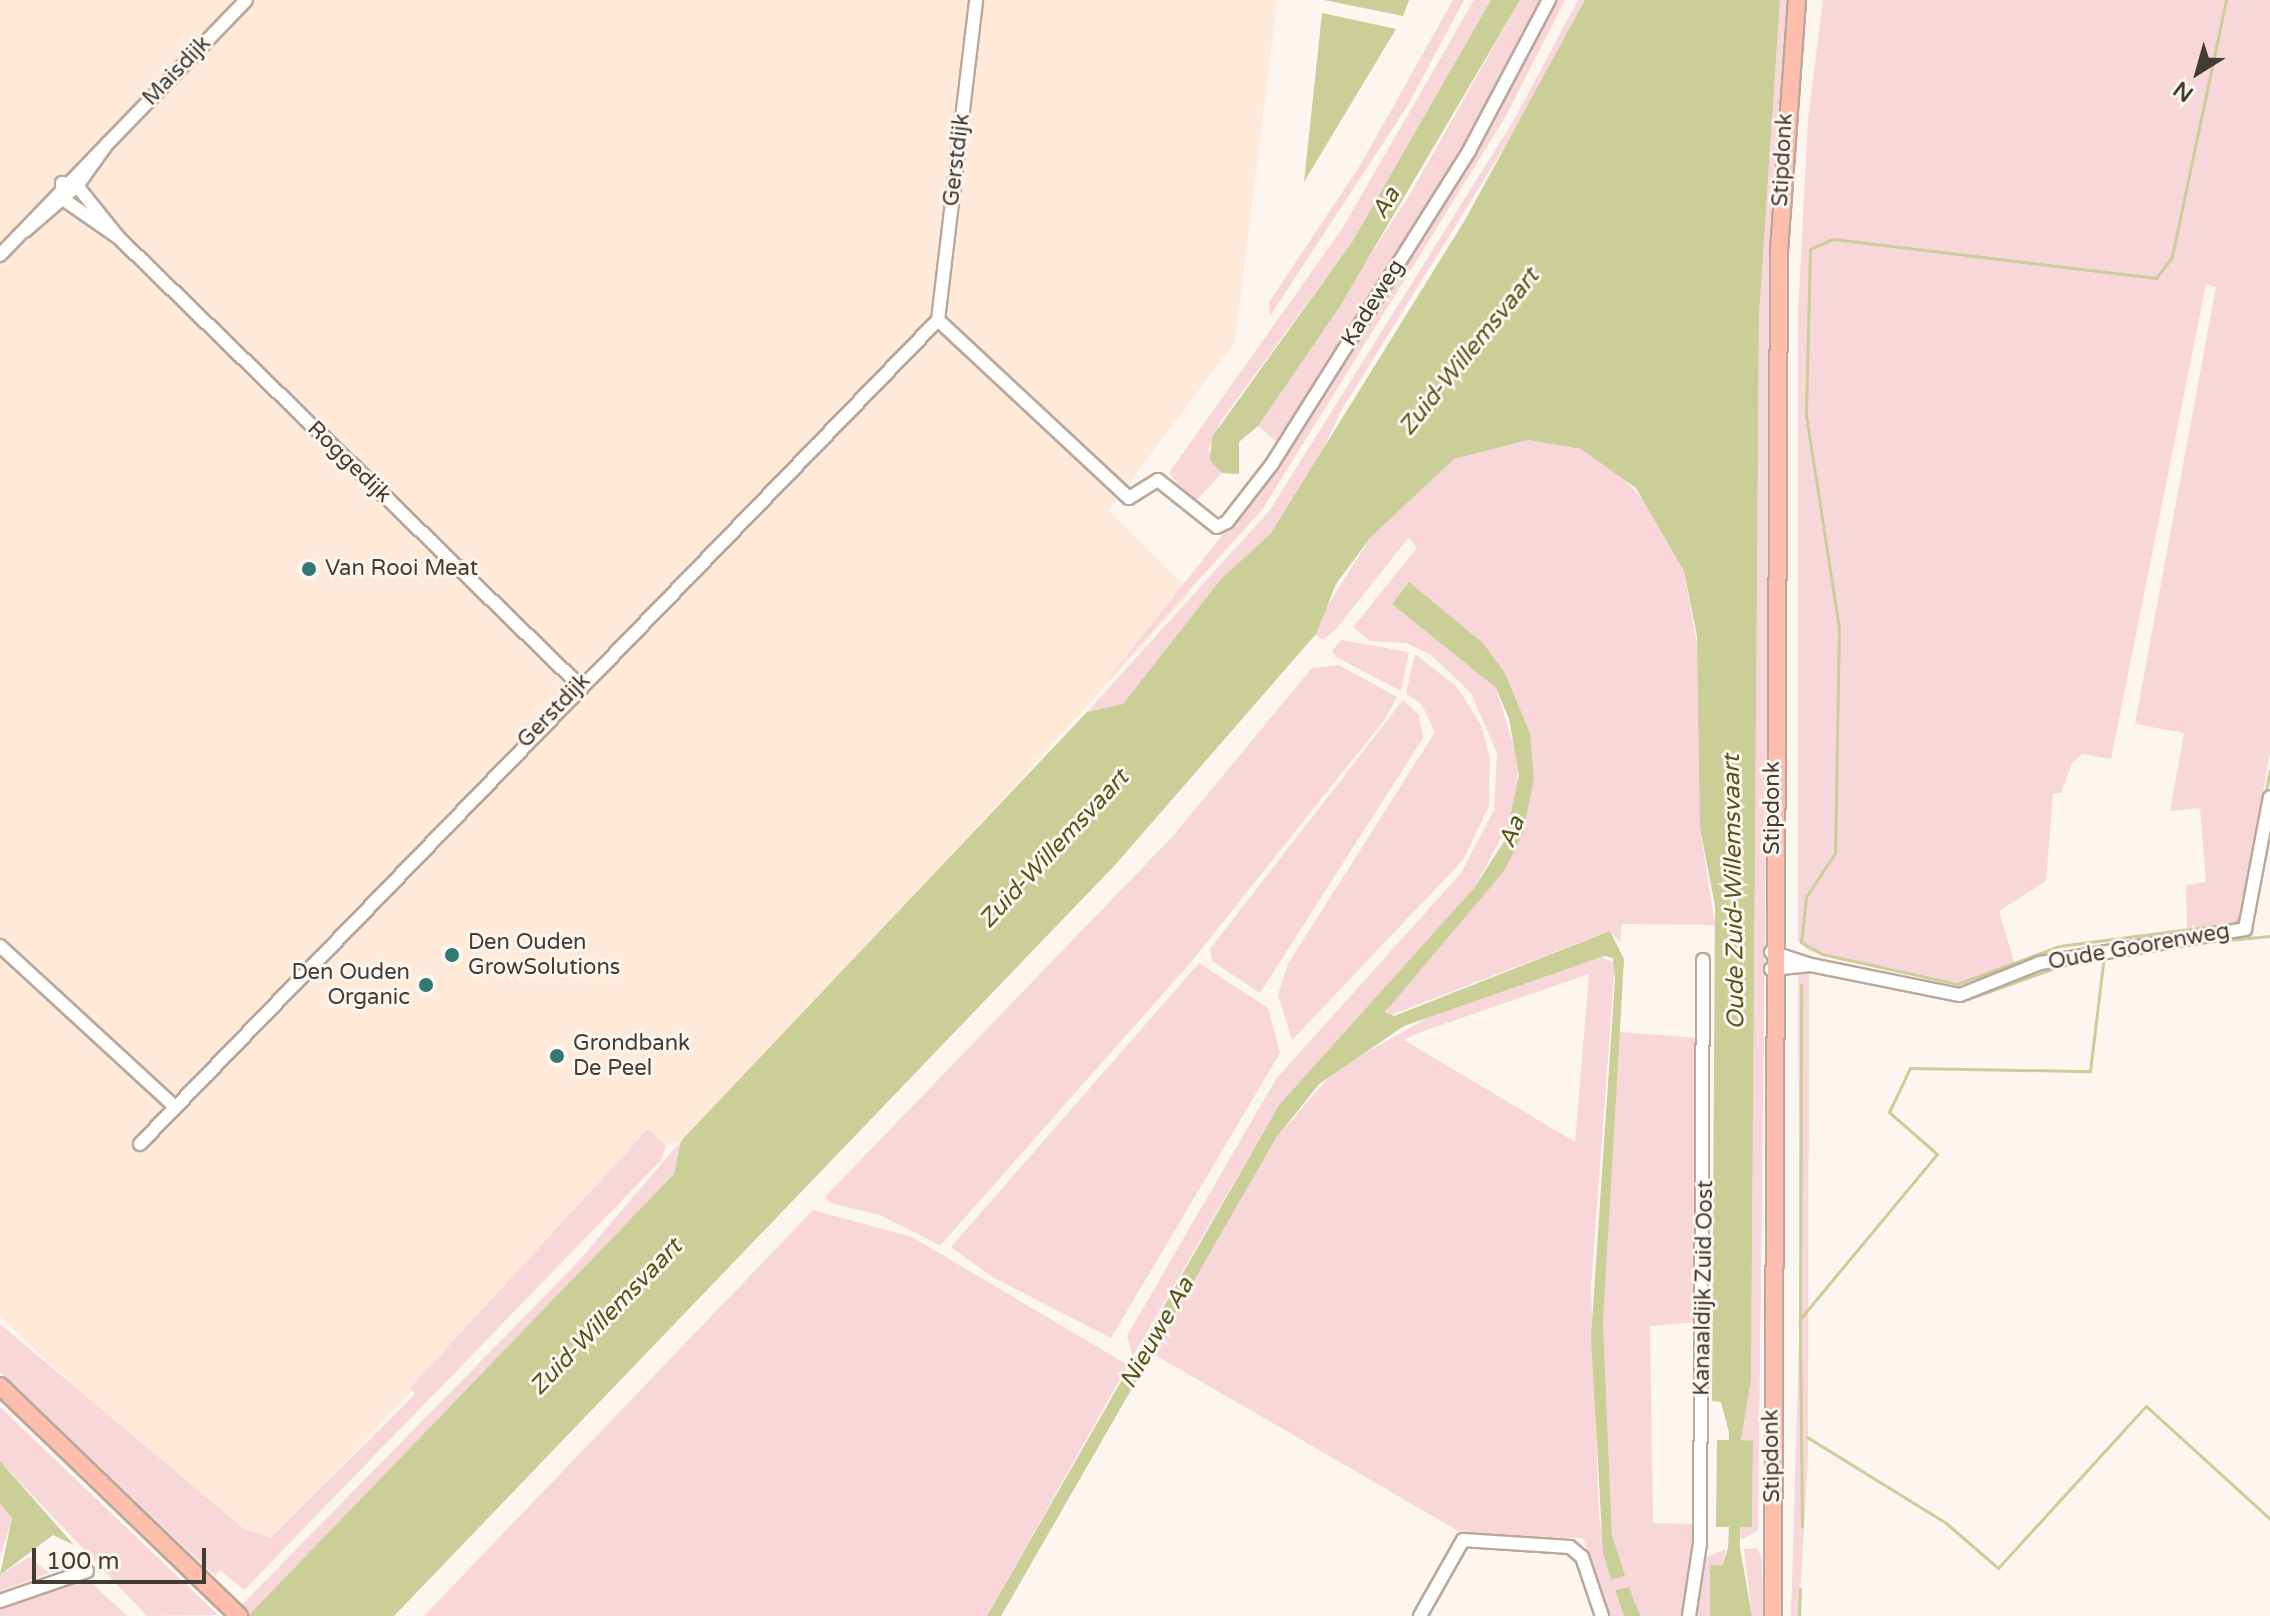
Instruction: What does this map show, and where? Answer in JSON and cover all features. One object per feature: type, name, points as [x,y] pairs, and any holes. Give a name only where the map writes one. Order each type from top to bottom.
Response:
[{"type":"main road","name":"Stipdonk","points":[[1773,1616],[1771,960],[1779,251],[1797,0]]},
{"type":"main road","points":[[0,1386],[239,1616]]},
{"type":"street","name":"Maisdijk","points":[[22,233],[62,183],[108,142],[246,0]]},
{"type":"street","name":"Gerstdijk","points":[[140,1144],[579,685],[938,320],[976,0]]},
{"type":"street","name":"Kadeweg","points":[[938,320],[1129,498],[1158,480],[1217,527],[1227,522],[1272,464],[1469,151],[1549,0]]},
{"type":"street","name":"Maisdijk","points":[[0,255],[77,186],[108,142]]},
{"type":"street","points":[[63,199],[62,183],[77,186]]},
{"type":"street","name":"Roggedijk","points":[[77,186],[119,238],[579,685]]},
{"type":"street","name":"Roggedijk","points":[[63,199],[119,238]]},
{"type":"street","name":"Oude Goorenweg","points":[[1771,960],[1960,995],[2040,963],[2245,929],[2270,797]]},
{"type":"street","points":[[0,946],[175,1107]]},
{"type":"street","name":"Kanaaldijk Zuid Oost","points":[[1689,1616],[1700,1543],[1703,960]]},
{"type":"street","points":[[1420,1616],[1463,1540],[1570,1547],[1582,1557],[1602,1616]]},
{"type":"street","points":[[0,1601],[87,1571]]},
{"type":"shaded area","points":[[0,0],[1277,0],[1235,342],[1109,510],[1191,592],[846,971],[681,1141],[633,1152],[257,1557],[0,1317]]},
{"type":"shaded area","points":[[1453,0],[1464,0],[1408,105],[1270,316],[1269,302],[1361,164]]},
{"type":"shaded area","points":[[1474,0],[1491,0],[1352,242],[1221,421],[1208,450],[1222,473],[1194,503],[1169,473],[1342,229]]},
{"type":"shaded area","points":[[1520,0],[1541,0],[1487,106],[1278,443],[1258,426],[1409,196]]},
{"type":"shaded area","points":[[1553,0],[1565,0],[1506,116],[1262,510],[1102,687],[1269,476]]},
{"type":"shaded area","points":[[1578,0],[1585,0],[1539,91],[1341,411],[1304,489],[1271,533],[1221,579],[1123,704],[1087,712],[1270,510],[1514,120]]},
{"type":"shaded area","points":[[1780,0],[1791,0],[1773,253],[1758,1530],[1741,1540],[1740,1527],[1752,1527],[1753,1442],[1741,1440],[1751,1380],[1759,316]]},
{"type":"shaded area","points":[[1823,0],[2270,0],[2270,753],[2239,925],[2187,931],[2186,885],[2206,882],[2200,808],[2170,811],[2184,733],[2135,724],[2216,287],[2206,284],[2111,759],[2083,754],[2072,763],[2061,793],[2053,793],[2046,881],[1999,911],[2016,968],[1958,983],[1809,951],[1798,941],[1798,316],[1808,119]]},
{"type":"shaded area","points":[[1528,440],[1581,449],[1616,470],[1651,509],[1684,571],[1700,662],[1700,829],[1715,925],[1622,924],[1620,942],[1610,931],[1388,1016],[1387,1004],[1504,871],[1534,778],[1530,733],[1505,673],[1483,643],[1409,582],[1392,604],[1496,688],[1519,764],[1514,814],[1474,888],[1279,1105],[1133,1356],[1127,1336],[1276,1079],[1461,873],[1494,810],[1497,753],[1471,693],[1431,655],[1406,643],[1370,641],[1353,627],[1417,548],[1409,537],[1336,629],[1323,640],[1311,632],[1370,538],[1454,459]]},
{"type":"shaded area","points":[[1341,640],[1409,652],[1401,691],[1336,657],[1332,651]]},
{"type":"shaded area","points":[[1415,654],[1457,687],[1481,725],[1490,758],[1489,806],[1463,860],[1292,1040],[1278,995],[1288,964],[1435,732],[1422,705],[1406,693]]},
{"type":"shaded area","points":[[1339,665],[1397,697],[1385,719],[1191,962],[945,1240],[940,1245],[880,1215],[830,1203],[825,1197],[1173,836],[1312,668]]},
{"type":"shaded area","points":[[1403,700],[1419,715],[1423,738],[1260,993],[1212,961],[1210,949]]},
{"type":"shaded area","points":[[1599,956],[1615,963],[1591,1287],[1599,1517],[1611,1580],[1624,1575],[1612,1535],[1603,1323],[1619,1032],[1699,1038],[1697,1322],[1650,1326],[1653,1523],[1695,1524],[1683,1616],[1641,1616],[1628,1587],[1615,1590],[1624,1616],[1610,1616],[1583,1538],[1472,1539],[1152,1353],[1276,1138],[1335,1070],[1440,1011]],"holes":[[[1589,974],[1575,1142],[1404,1040]]]},
{"type":"shaded area","points":[[1199,963],[1268,1008],[1280,1053],[1111,1338],[994,1278],[951,1247]]},
{"type":"shaded area","points":[[1798,972],[1809,973],[1808,1457],[1799,1616],[1791,1616],[1800,1306]]},
{"type":"shaded area","points":[[648,1129],[666,1146],[661,1160],[244,1590],[220,1570],[215,1576],[0,1372],[0,1324],[244,1529],[271,1538],[415,1394],[410,1388]]},
{"type":"shaded area","points":[[681,1141],[674,1174],[248,1616],[231,1616],[576,1264]]},
{"type":"shaded area","points":[[813,1210],[912,1237],[1128,1365],[987,1616],[424,1616]]},
{"type":"shaded area","points":[[0,1407],[218,1615],[147,1616],[0,1461]]},
{"type":"shaded area","points":[[0,1504],[12,1518],[0,1557]]},
{"type":"shaded area","points":[[1757,1548],[1762,1559],[1763,1616],[1752,1616],[1744,1549]]},
{"type":"shaded area","points":[[1726,1549],[1722,1566],[1710,1566],[1710,1616],[1696,1616],[1702,1559]]},
{"type":"shaded area","points":[[29,1557],[49,1573],[0,1591],[0,1575]]},
{"type":"shaded area","points":[[82,1574],[127,1616],[0,1616],[0,1609]]},
{"type":"water","points":[[1324,0],[1409,0],[1403,16]]},
{"type":"water","name":"Aa","points":[[1491,0],[1520,0],[1340,306],[1258,426],[1239,442],[1239,474],[1222,473],[1210,460],[1212,437],[1352,242]]},
{"type":"water","points":[[1585,0],[1780,0],[1759,316],[1751,1380],[1741,1440],[1753,1441],[1752,1527],[1740,1527],[1740,1548],[1752,1616],[1710,1616],[1710,1565],[1722,1566],[1728,1548],[1729,1527],[1716,1527],[1717,1440],[1729,1440],[1729,1432],[1721,1402],[1712,1401],[1715,906],[1700,828],[1697,636],[1684,571],[1636,488],[1581,449],[1528,440],[1454,459],[1370,538],[1336,584],[1316,634],[1115,865],[394,1616],[248,1616],[674,1174],[681,1141],[1087,712],[1123,704],[1221,579],[1271,533],[1465,220]]},
{"type":"water","points":[[1322,13],[1396,29],[1304,182]]},
{"type":"water","points":[[1409,582],[1483,643],[1505,673],[1530,733],[1534,778],[1523,834],[1504,871],[1385,1012],[1394,1016],[1610,931],[1624,959],[1603,1323],[1612,1535],[1625,1576],[1611,1580],[1603,1553],[1591,1337],[1615,980],[1613,958],[1604,956],[1404,1026],[1319,1084],[1276,1138],[1001,1616],[987,1616],[1279,1105],[1474,888],[1505,840],[1519,775],[1509,719],[1496,688],[1392,604]]},
{"type":"water","points":[[0,1461],[74,1545],[53,1535],[0,1575],[12,1518],[0,1504]]},
{"type":"water","points":[[1629,1587],[1641,1616],[1624,1616],[1615,1590]]},
{"type":"waterway","points":[[2226,0],[2172,257],[2156,278],[1833,239],[1810,249],[1806,415],[1839,627],[1835,853],[1806,897],[1801,942],[1822,954],[1957,984],[2059,946],[2235,923],[2242,914]]},
{"type":"waterway","points":[[2265,797],[2270,770]]},
{"type":"waterway","points":[[2197,943],[2270,936]]},
{"type":"waterway","points":[[1802,1527],[1800,1319],[1937,1154],[1889,1112],[1910,1068],[2090,1071],[2104,955]]},
{"type":"waterway","points":[[1962,1001],[2063,965]]},
{"type":"waterway","points":[[1800,1317],[1801,985]]},
{"type":"waterway","points":[[1807,1437],[1946,1523],[1998,1568],[2146,1406],[2270,1519]]},
{"type":"waterway","points":[[1799,1616],[1800,1589]]},
{"type":"place","name":"Van Rooi Meat","points":[[309,569]]},
{"type":"place","name":"Den Ouden GrowSolutions","points":[[452,955]]},
{"type":"place","name":"Den Ouden Organic","points":[[426,985]]},
{"type":"place","name":"Grondbank De Peel","points":[[557,1056]]},
{"type":"water label","name":"Zuid-Willemsvaart","points":[[1469,352]]},
{"type":"water label","name":"Zuid-Willemsvaart","points":[[1054,849]]},
{"type":"water label","name":"Oude Zuid-Willemsvaart","points":[[1734,892]]},
{"type":"water label","name":"Zuid-Willemsvaart","points":[[606,1317]]},
{"type":"water label","name":"Nieuwe Aa","points":[[1157,1333]]}]
